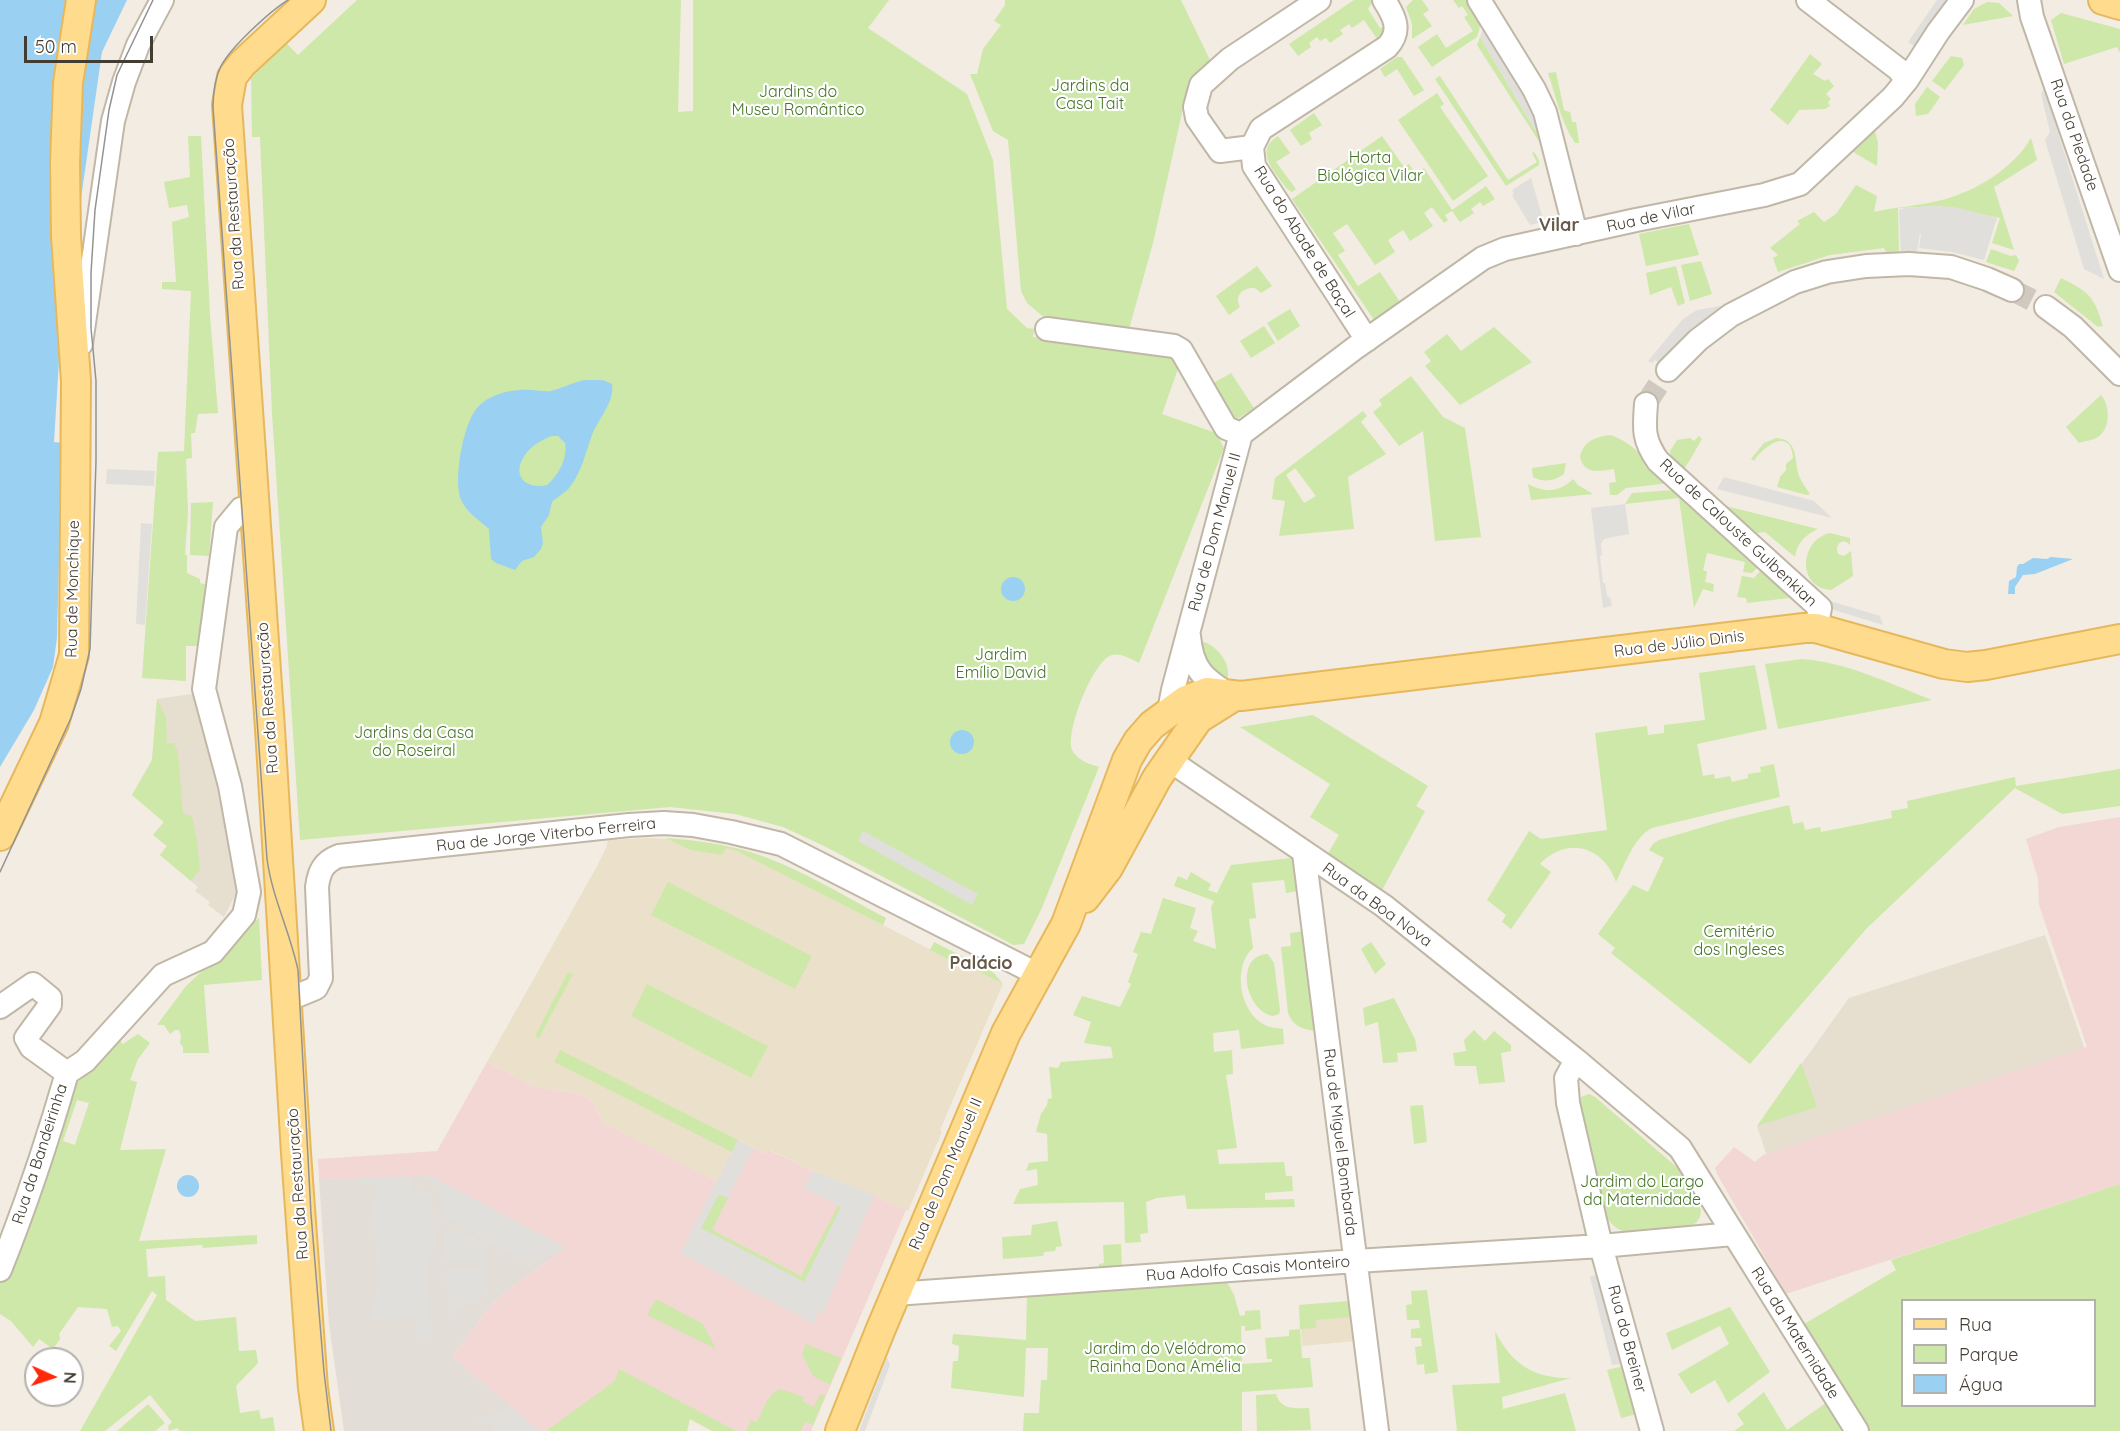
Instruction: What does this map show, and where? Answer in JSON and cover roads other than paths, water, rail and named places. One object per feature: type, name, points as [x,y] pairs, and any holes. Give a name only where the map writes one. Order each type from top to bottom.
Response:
[{"type":"main road","name":"Rua de Monchique","points":[[0,836],[54,723],[74,655],[75,363],[66,224],[65,129],[68,83],[81,0]]},
{"type":"main road","name":"Rua da Restauração","points":[[311,0],[242,64],[232,77],[227,105],[312,1377],[319,1431]]},
{"type":"main road","points":[[2103,0],[2120,5]]},
{"type":"main road","name":"Rua de Júlio Dinis","points":[[1233,697],[1793,629],[1818,618],[1944,664],[1967,667],[2120,639]]},
{"type":"main road","name":"Rua de Dom Manuel II","points":[[840,1431],[895,1294],[1006,1033],[1066,924],[1127,760],[1138,741],[1152,724],[1186,700],[1207,692],[1233,697]]},
{"type":"main road","name":"Rua de Dom Manuel II","points":[[1066,924],[1108,868],[1163,769],[1198,719],[1233,697]]},
{"type":"main road","name":"Rua de Dom Manuel II","points":[[1163,769],[1158,758],[1169,711]]},
{"type":"street","name":"Rua de Monchique","points":[[75,363],[83,339],[113,121],[123,82],[138,45],[162,0]]},
{"type":"street","points":[[1252,147],[1220,151],[1197,118],[1195,107],[1201,85],[1230,59],[1319,0]]},
{"type":"street","name":"Rua do Abade de Baçal","points":[[1366,340],[1254,166],[1252,147],[1261,129],[1392,42],[1396,23],[1384,0]]},
{"type":"street","points":[[1479,0],[1534,89],[1545,112],[1576,234]]},
{"type":"street","points":[[1809,0],[1898,69],[1907,80]]},
{"type":"street","name":"Rua de Vilar","points":[[1241,434],[1366,340],[1483,258],[1505,249],[1764,195],[1800,184],[1893,97],[1962,0]]},
{"type":"street","name":"Rua da Piedade","points":[[2029,0],[2032,16],[2120,270]]},
{"type":"street","points":[[1668,370],[1698,340],[1731,315],[1795,282],[1827,272],[1866,266],[1908,264],[1951,267],[2012,290]]},
{"type":"street","points":[[2046,307],[2073,327],[2120,374]]},
{"type":"street","points":[[1047,330],[1174,346],[1181,350],[1226,428],[1241,434]]},
{"type":"street","name":"Rua de Calouste Gulbenkian","points":[[1646,404],[1644,427],[1647,446],[1659,461],[1818,618]]},
{"type":"street","name":"Rua de Dom Manuel II","points":[[1169,711],[1241,434]]},
{"type":"street","points":[[0,1007],[33,984],[50,998],[50,1005],[26,1038],[31,1047],[67,1072],[85,1061],[163,975],[213,951],[244,915],[249,892],[230,786],[204,689],[226,527],[241,509],[255,508]]},
{"type":"street","name":"Rua de Dom Manuel II","points":[[1189,630],[1190,650],[1194,664],[1203,676],[1233,697]]},
{"type":"street","name":"Rua da Boa Nova","points":[[1163,769],[1304,853],[1384,906],[1576,1060],[1680,1148],[1690,1164]]},
{"type":"street","name":"Rua de Jorge Viterbo Ferreira","points":[[286,996],[299,995],[316,988],[321,978],[317,887],[318,876],[330,859],[339,856],[664,823],[693,825],[781,844],[1039,975]]},
{"type":"street","name":"Rua de Miguel Bombarda","points":[[1304,853],[1377,1431]]},
{"type":"street","name":"Rua do Breiner","points":[[1576,1060],[1566,1078],[1566,1090],[1601,1246],[1652,1431]]},
{"type":"street","name":"Rua da Bandeirinha","points":[[0,1270],[53,1121],[67,1072]]},
{"type":"street","name":"Rua da Maternidade","points":[[1690,1164],[1857,1431]]},
{"type":"street","name":"Rua Adolfo Casais Monteiro","points":[[895,1294],[1601,1246],[1732,1234]]},
{"type":"water","points":[[0,0],[127,0],[102,52],[60,345],[54,442],[62,443],[57,638],[53,667],[34,710],[0,767]]},
{"type":"water","points":[[603,380],[612,384],[612,391],[609,404],[592,435],[578,475],[568,489],[552,502],[549,515],[541,527],[543,543],[534,557],[522,561],[515,570],[496,563],[491,559],[489,529],[466,509],[459,491],[459,466],[467,426],[482,403],[501,393],[522,390],[551,391],[581,381]],"holes":[[[558,436],[565,443],[566,449],[564,461],[555,477],[547,485],[527,483],[522,479],[519,469],[525,455],[540,441]]]},
{"type":"water","points":[[2033,558],[2073,559],[2035,574],[2023,575],[2015,587],[2015,594],[2008,594],[2009,581],[2016,577],[2019,564]]},
{"type":"water","points":[[1013,577],[1018,578],[1024,584],[1024,594],[1018,600],[1013,601],[1008,600],[1002,594],[1001,589],[1002,584],[1008,578]]},
{"type":"water","points":[[962,730],[967,731],[973,737],[973,747],[967,753],[962,754],[957,753],[951,747],[950,742],[951,737],[957,731]]},
{"type":"water","points":[[184,1175],[192,1175],[199,1182],[199,1190],[192,1197],[184,1197],[177,1190],[177,1182]]},
{"type":"tunnel","points":[[2012,290],[2046,307]]},
{"type":"tunnel","points":[[1646,404],[1668,370]]},
{"type":"tram line","points":[[0,872],[71,718],[81,689],[90,649],[96,461],[96,381],[91,328],[91,273],[95,210],[109,110],[117,75],[153,0]]},
{"type":"tram line","points":[[288,0],[271,12],[226,58],[216,81],[213,107],[267,859],[269,873],[298,970],[311,1214],[331,1431]]},
{"type":"district","name":"Vilar","points":[[1559,226]]},
{"type":"district","name":"Palácio","points":[[981,964]]},
{"type":"park label","name":"Jardins da Casa Tait","points":[[1090,95]]},
{"type":"park label","name":"Jardins do Museu Romântico","points":[[798,101]]},
{"type":"park label","name":"Horta Biológica Vilar","points":[[1370,167]]},
{"type":"park label","name":"Jardim Emílio David","points":[[1001,664]]},
{"type":"park label","name":"Jardins da Casa do Roseiral","points":[[414,742]]},
{"type":"park label","name":"Cemitério dos Ingleses","points":[[1739,941]]},
{"type":"park label","name":"Jardim do Largo da Maternidade","points":[[1642,1191]]},
{"type":"park label","name":"Jardim do Velódromo Rainha Dona Amélia","points":[[1165,1358]]}]
